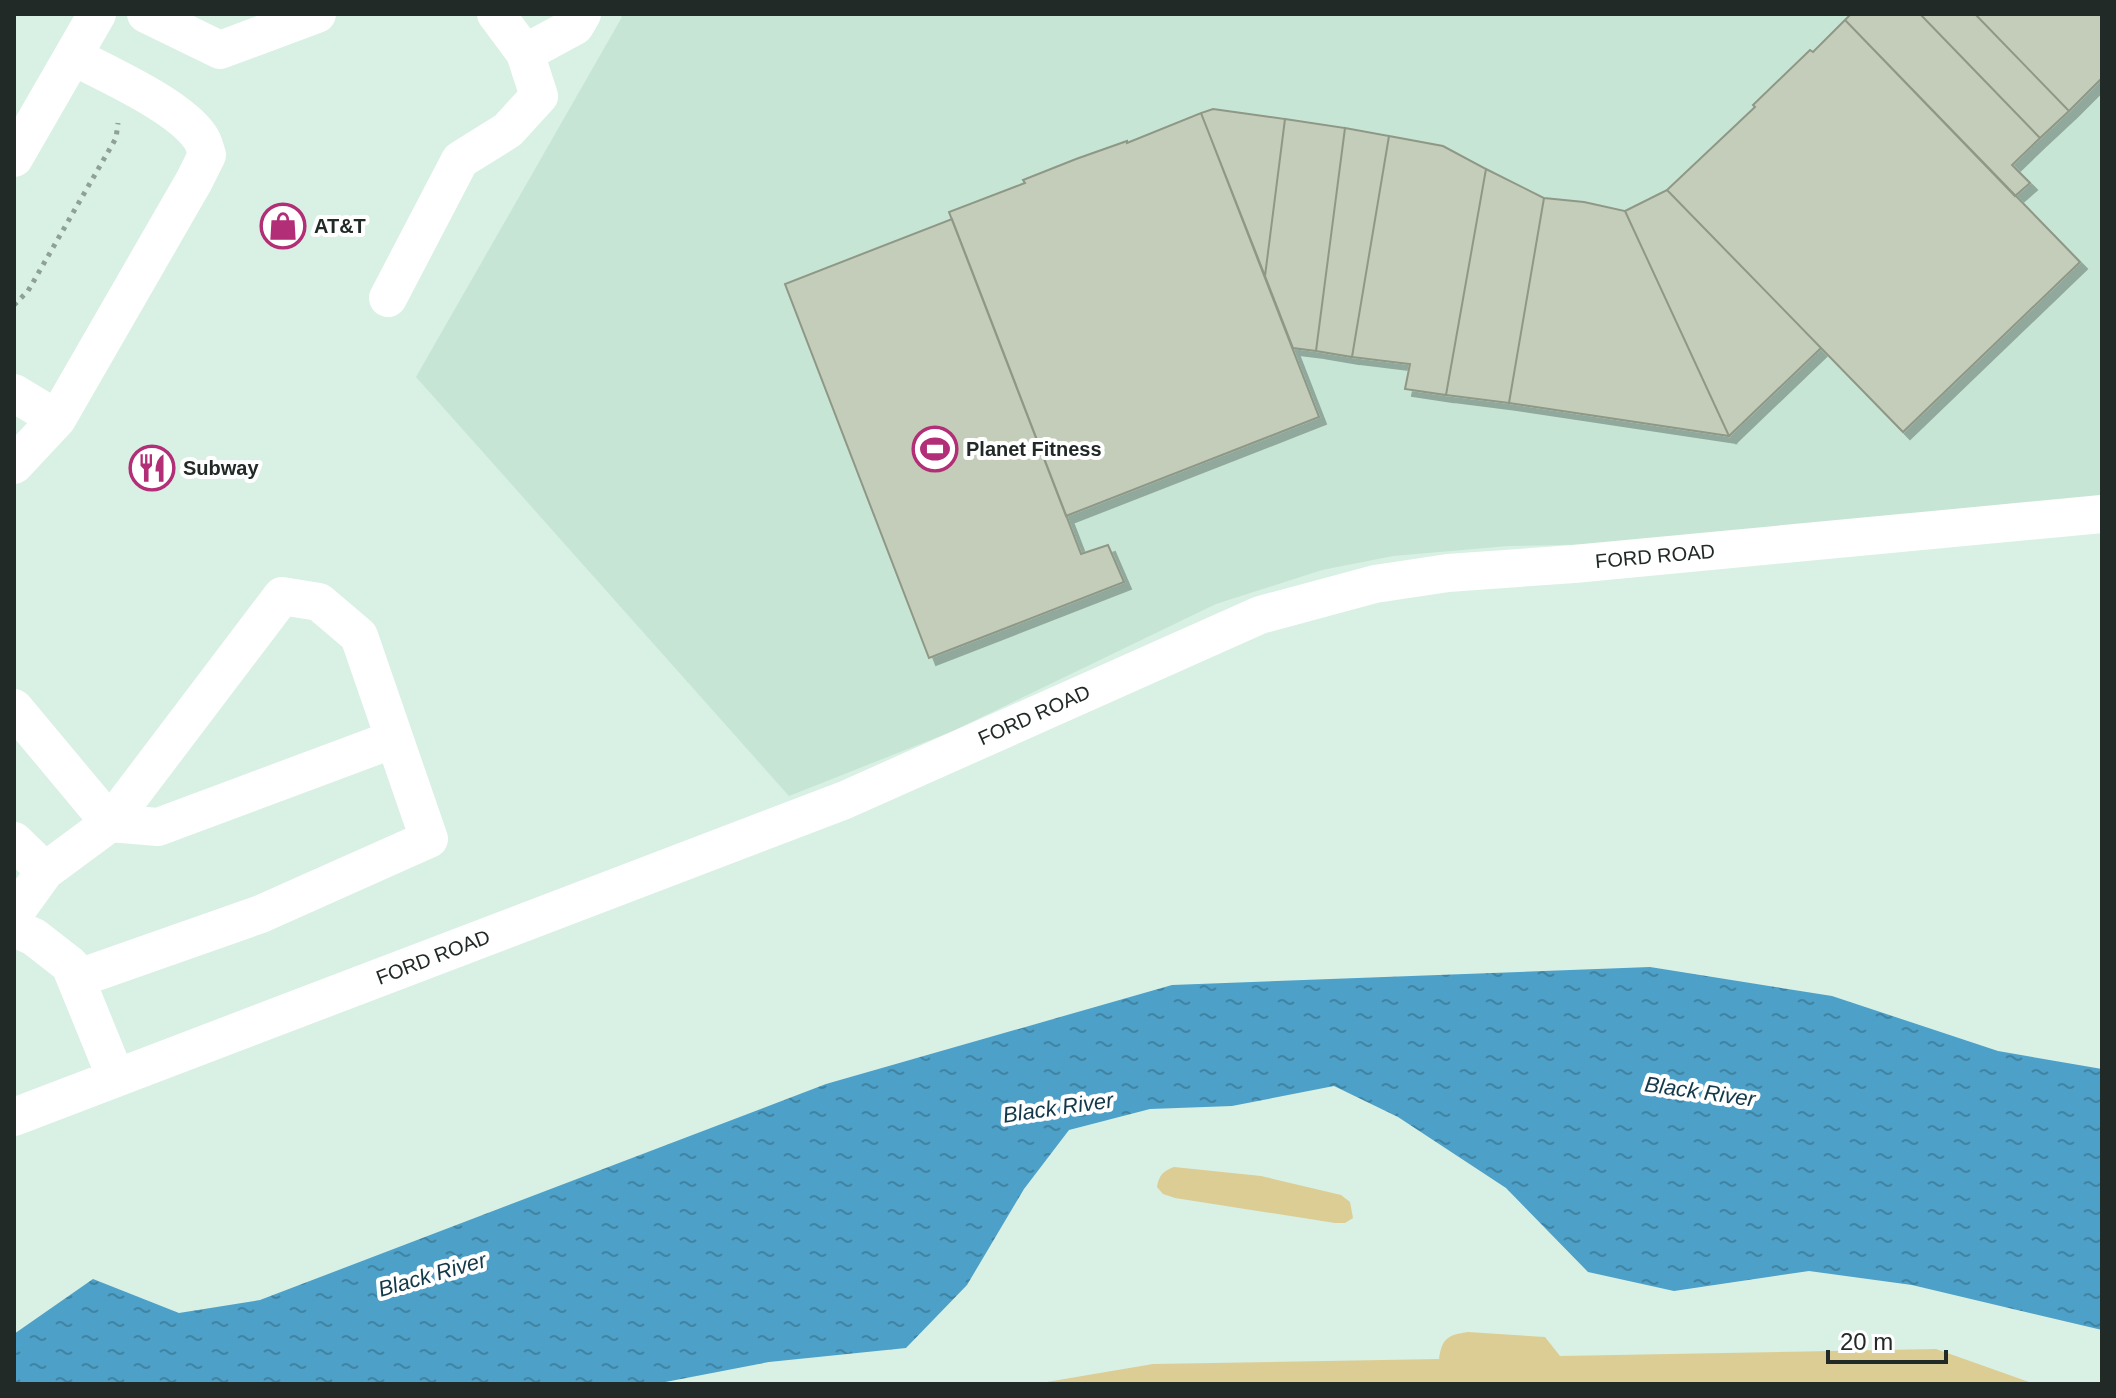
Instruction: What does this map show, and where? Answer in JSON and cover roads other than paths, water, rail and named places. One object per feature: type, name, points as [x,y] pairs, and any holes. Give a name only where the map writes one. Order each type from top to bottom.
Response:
[{"type":"street","points":[[14,158],[97,14]]},
{"type":"street","points":[[146,14],[220,50],[317,14]]},
{"type":"street","points":[[388,298],[460,160],[508,130],[539,96],[525,53],[496,14]]},
{"type":"street","points":[[525,53],[575,26],[582,14]]},
{"type":"street","points":[[14,465],[57,419],[207,155],[202,139],[185,120],[73,56]]},
{"type":"street","points":[[14,393],[57,419]]},
{"type":"street","name":"FORD ROAD","points":[[14,1117],[845,800],[1260,615],[1328,595],[1448,573],[2102,514]]},
{"type":"street","points":[[14,914],[45,871],[110,823],[282,596],[319,602],[359,636],[429,839],[261,914],[76,979]]},
{"type":"street","points":[[14,708],[110,823],[158,827],[394,739]]},
{"type":"street","points":[[14,841],[45,871]]},
{"type":"street","points":[[14,928],[34,937],[70,965],[116,1078]]},
{"type":"water","name":"Black River","points":[[1650,967],[1832,996],[1998,1051],[2102,1069],[2102,1330],[1912,1285],[1809,1271],[1674,1291],[1588,1272],[1506,1188],[1398,1117],[1334,1086],[1232,1106],[1150,1109],[1069,1130],[1024,1189],[967,1285],[906,1348],[769,1362],[655,1384],[14,1384],[14,1334],[93,1279],[179,1313],[260,1300],[826,1084],[1172,985]]},
{"type":"place","name":"AT&T","points":[[283,226]]},
{"type":"place","name":"Planet Fitness","points":[[935,449]]},
{"type":"place","name":"Subway","points":[[152,468]]}]
